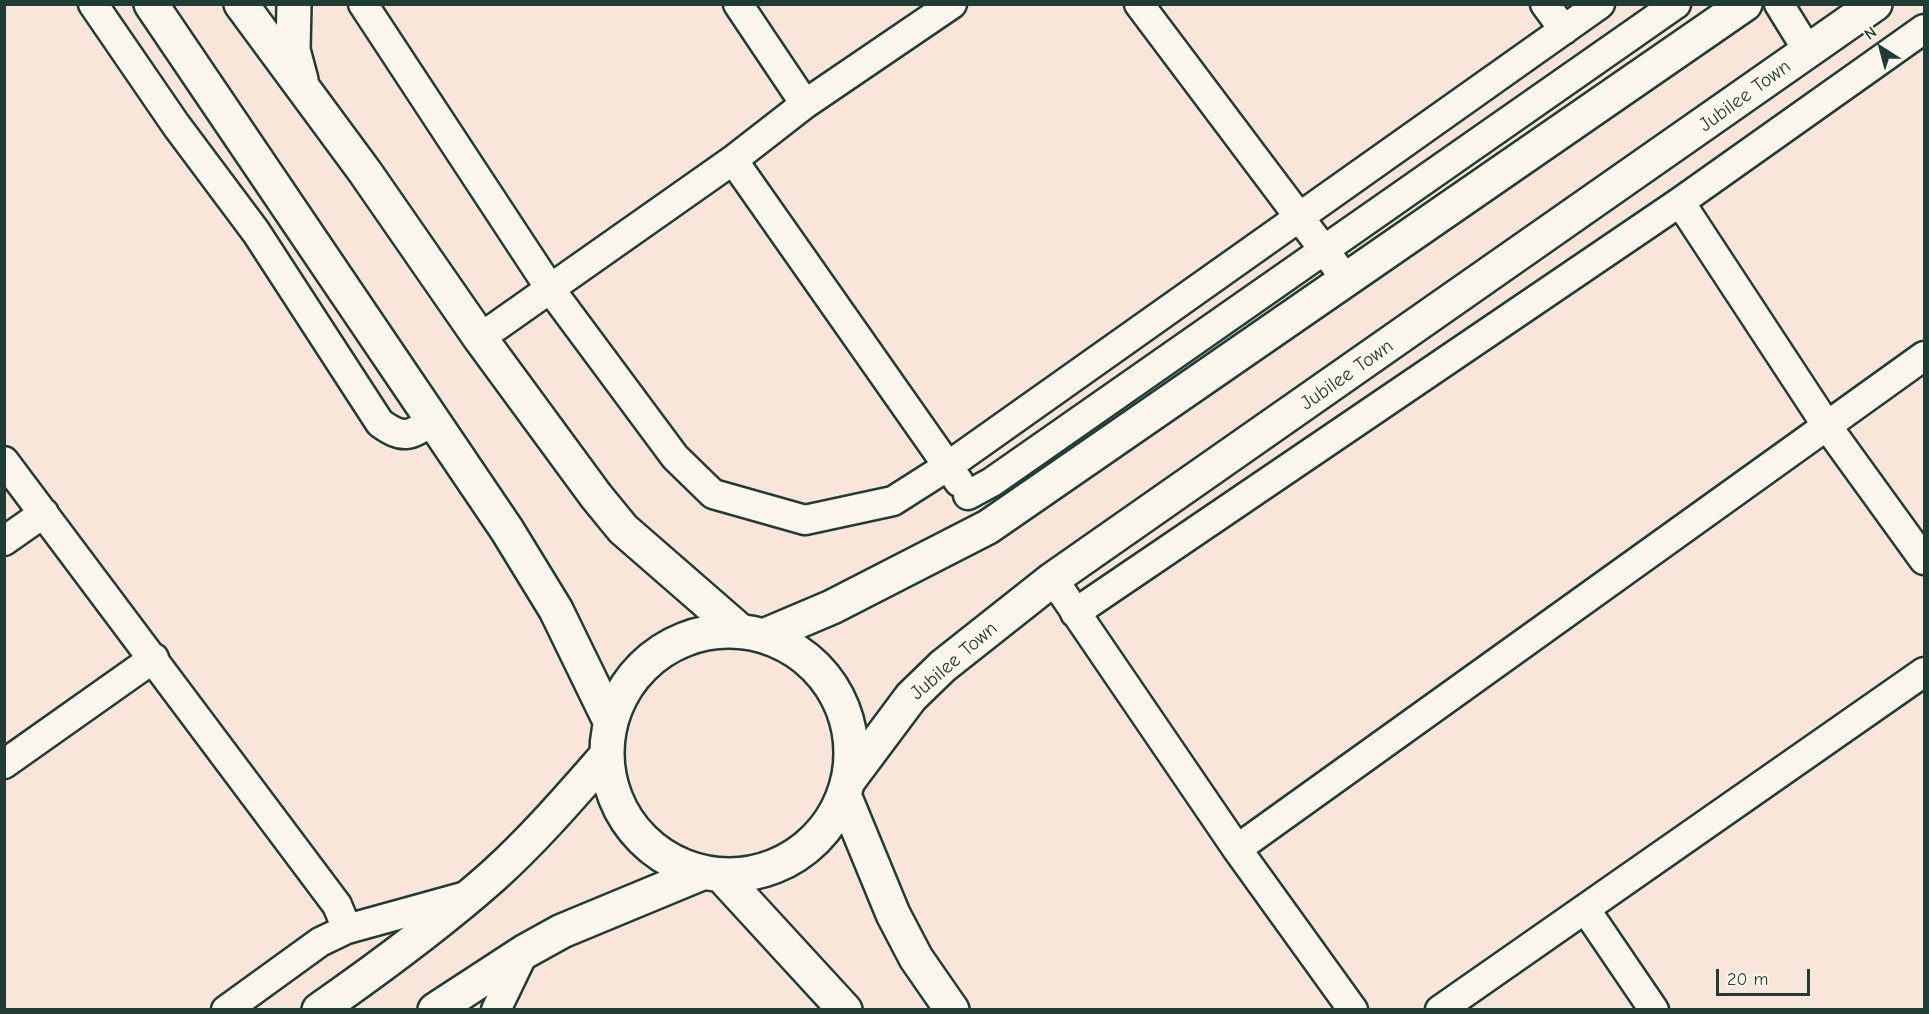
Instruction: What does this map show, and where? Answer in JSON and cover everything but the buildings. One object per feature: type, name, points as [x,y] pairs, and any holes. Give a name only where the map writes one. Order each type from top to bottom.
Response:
[{"type":"main road","points":[[241,4],[480,338],[596,496],[623,529],[752,633],[799,651],[826,676],[844,708],[850,734],[847,787],[892,914],[916,958],[952,1010]]},
{"type":"main road","points":[[294,4],[293,50],[304,89]]},
{"type":"main road","points":[[845,1010],[712,874],[672,861],[645,843],[625,818],[612,788],[606,756],[610,721],[628,682],[658,653],[696,634],[752,633],[832,608],[988,526],[1745,4]]},
{"type":"main road","name":"Jubilee Town","points":[[712,874],[753,873],[791,858],[809,846],[830,823],[847,787],[911,697],[944,666],[1053,579],[1875,4]]},
{"type":"main road","points":[[152,5],[507,530],[556,610],[610,721]]},
{"type":"main road","points":[[320,1010],[375,971],[470,895],[542,829],[606,756]]},
{"type":"main road","points":[[435,1010],[524,952],[562,931],[712,874]]},
{"type":"street","points":[[93,4],[176,126],[256,232],[380,423],[396,435],[411,435],[433,421]]},
{"type":"street","points":[[363,4],[551,290],[675,457],[712,494],[805,520],[893,501],[948,466],[1600,4]]},
{"type":"street","points":[[738,4],[805,104]]},
{"type":"street","points":[[480,338],[733,160],[805,104],[952,4]]},
{"type":"street","points":[[1139,4],[1298,217],[1325,249],[1345,280]]},
{"type":"street","points":[[1545,4],[1564,30]]},
{"type":"street","points":[[968,495],[992,482],[1676,4]]},
{"type":"street","points":[[1779,4],[1808,51]]},
{"type":"street","points":[[1075,613],[1680,202],[1924,29]]},
{"type":"street","points":[[733,160],[988,526]]},
{"type":"street","points":[[1680,202],[1827,426],[1924,560]]},
{"type":"street","points":[[1237,849],[1924,356]]},
{"type":"street","points":[[4,461],[337,905],[347,929]]},
{"type":"street","points":[[4,541],[44,513]]},
{"type":"street","points":[[1053,579],[1237,849],[1353,1010]]},
{"type":"street","points":[[4,764],[154,658]]},
{"type":"street","points":[[1440,1010],[1924,672]]},
{"type":"street","points":[[226,1010],[320,942],[347,929],[470,895]]},
{"type":"street","points":[[1586,910],[1654,1010]]},
{"type":"street","points":[[496,1010],[524,952]]}]
